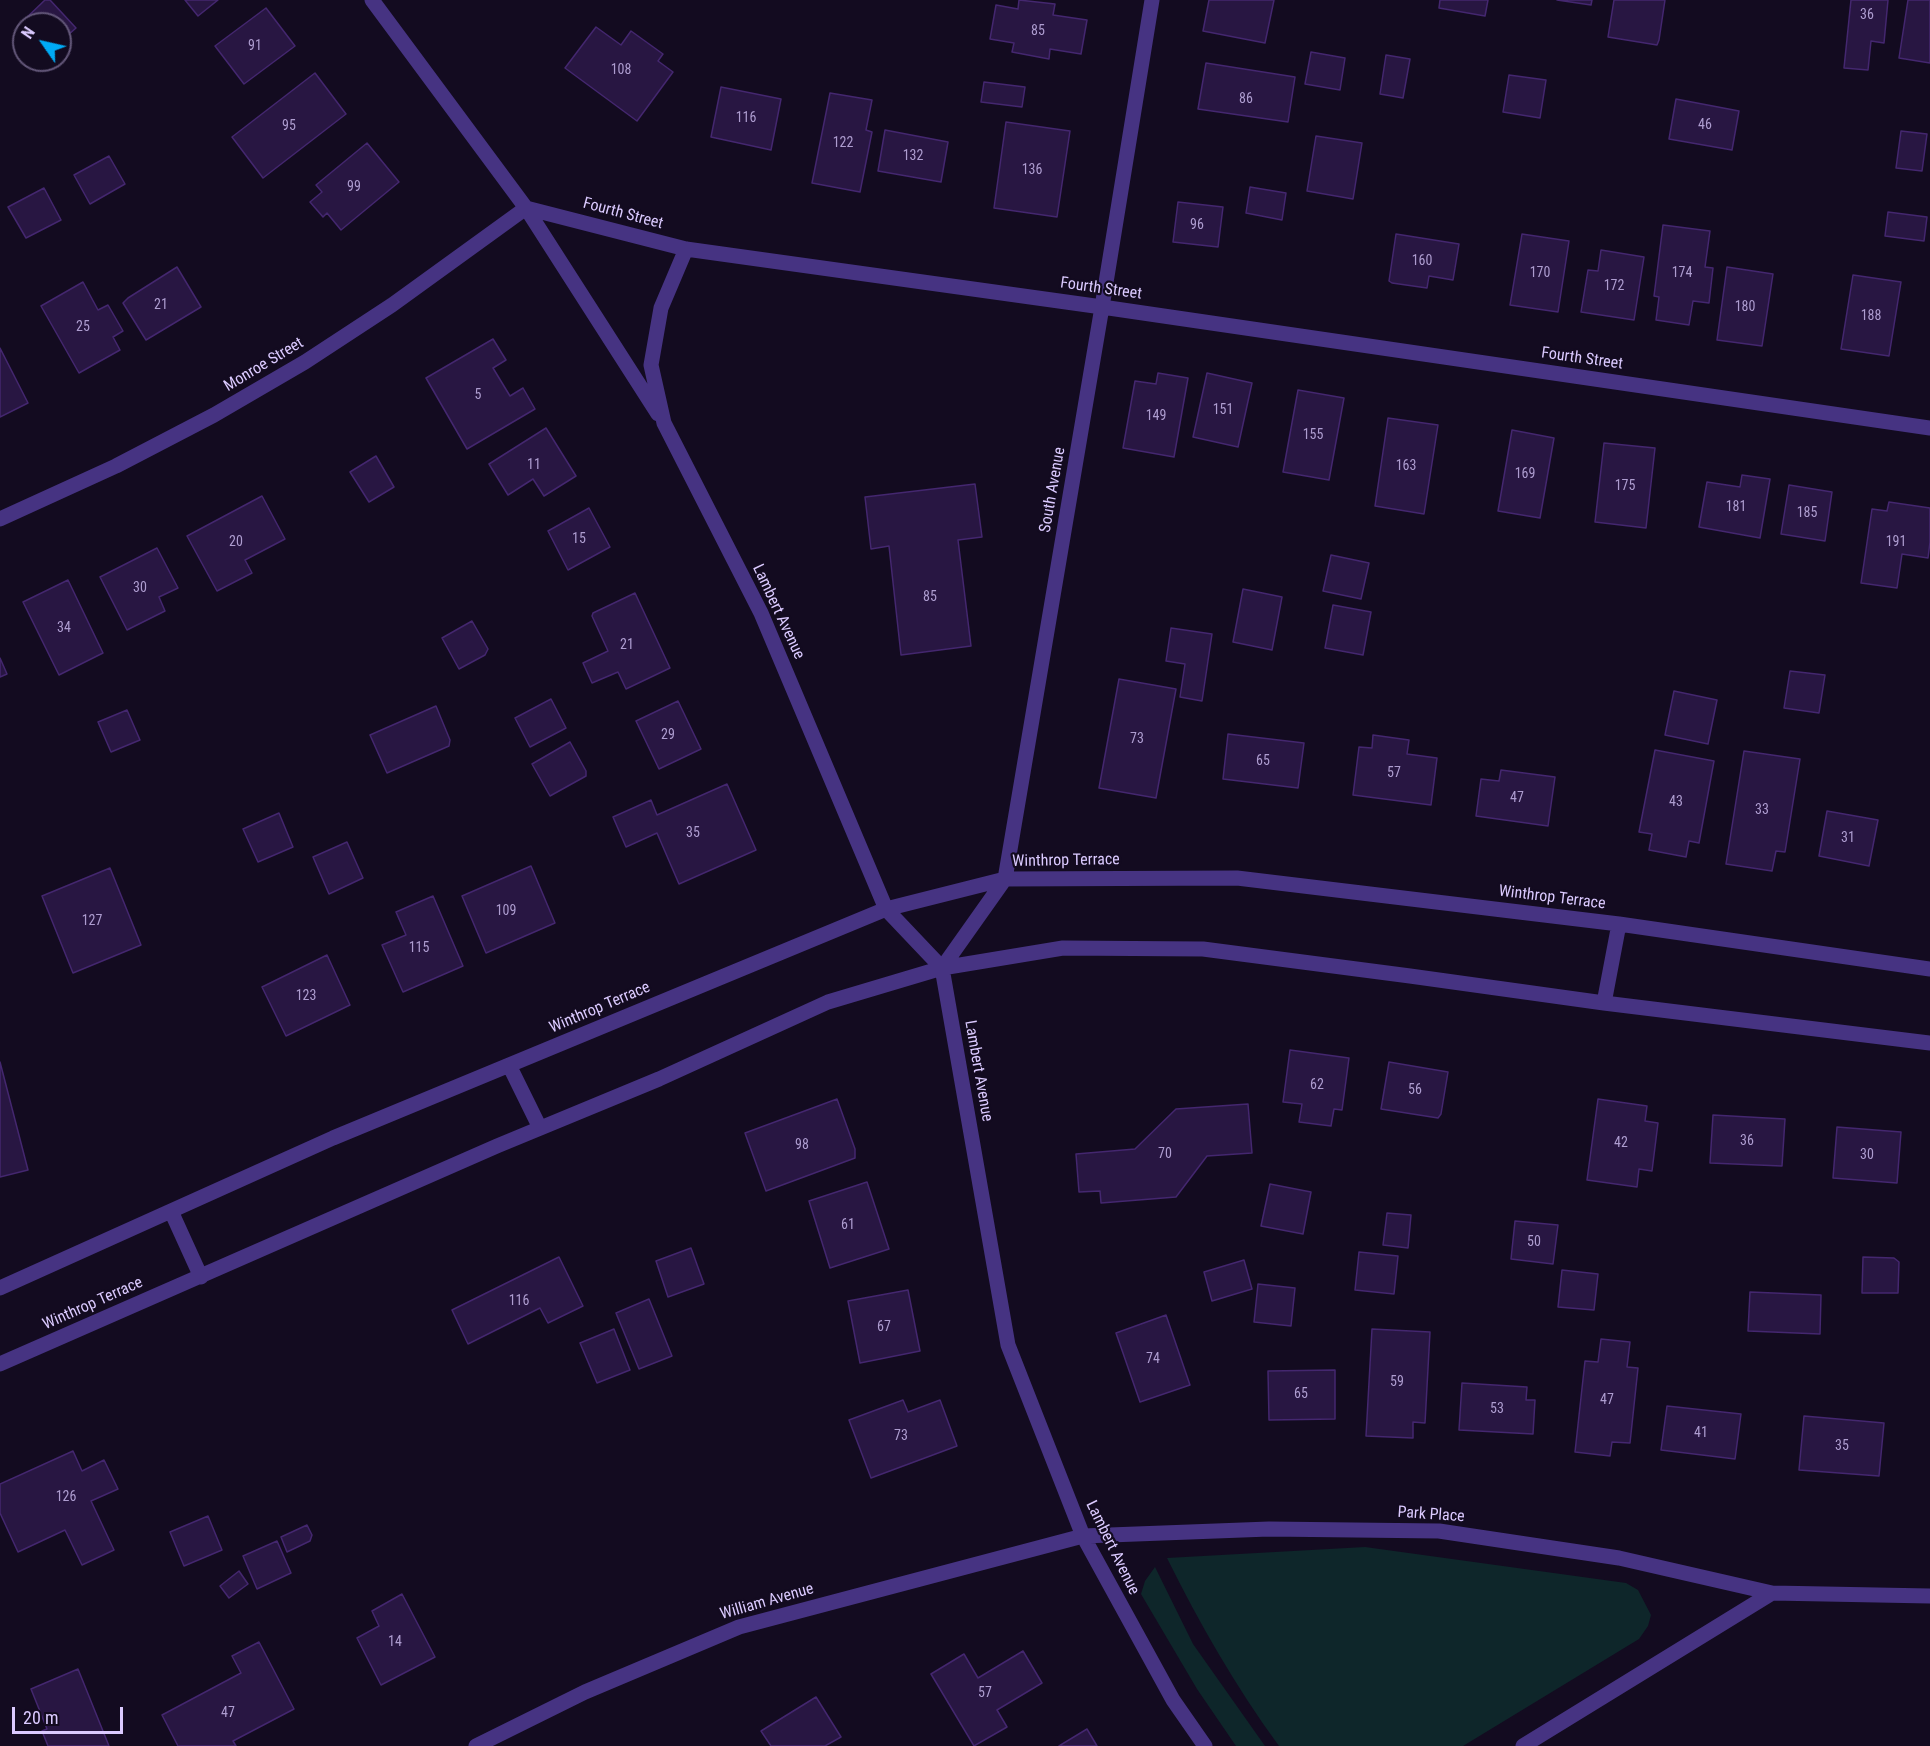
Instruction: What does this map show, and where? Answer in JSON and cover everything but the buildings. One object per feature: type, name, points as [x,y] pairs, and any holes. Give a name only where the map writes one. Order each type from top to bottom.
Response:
[{"type":"street","points":[[372,0],[526,208]]},
{"type":"street","name":"South Avenue","points":[[942,968],[1005,879],[1152,0]]},
{"type":"street","name":"Fourth Street","points":[[526,208],[686,249],[1102,307],[1930,428]]},
{"type":"street","name":"Lambert Avenue","points":[[526,208],[664,423],[760,612],[886,909],[942,968],[1008,1346],[1083,1536],[1173,1700],[1204,1746]]},
{"type":"street","name":"Monroe Street","points":[[0,519],[116,466],[214,415],[305,362],[392,305],[526,208]]},
{"type":"street","name":"Lambert Avenue","points":[[664,423],[651,365],[661,308],[686,249]]},
{"type":"street","name":"Winthrop Terrace","points":[[0,1288],[333,1138],[886,909],[1005,879],[1237,878],[1619,924],[1930,969]]},
{"type":"street","name":"Winthrop Terrace","points":[[1604,1004],[1619,924]]},
{"type":"street","name":"Winthrop Terrace","points":[[0,1364],[540,1128],[659,1079],[828,1002],[942,968],[1063,948],[1203,949],[1604,1004],[1930,1043]]},
{"type":"street","points":[[508,1065],[540,1128]]},
{"type":"street","points":[[171,1211],[201,1277]]},
{"type":"street","name":"Park Place","points":[[1083,1536],[1269,1529],[1439,1531],[1619,1557],[1772,1593],[1930,1596]]},
{"type":"street","name":"William Avenue","points":[[476,1746],[585,1692],[739,1627],[1083,1536]]},
{"type":"street","points":[[1523,1746],[1772,1593]]},
{"type":"green space","points":[[1365,1547],[1626,1583],[1638,1590],[1651,1615],[1648,1626],[1639,1639],[1463,1746],[1279,1746],[1219,1654],[1167,1558]]},
{"type":"green space","points":[[1155,1567],[1193,1644],[1265,1746],[1236,1746],[1197,1689],[1141,1594],[1145,1581]]}]
